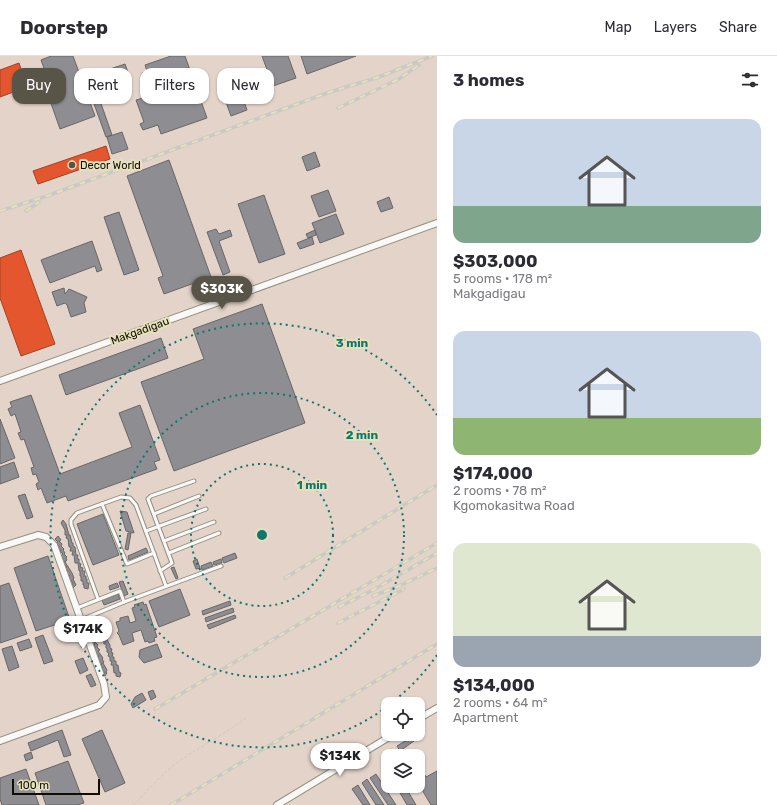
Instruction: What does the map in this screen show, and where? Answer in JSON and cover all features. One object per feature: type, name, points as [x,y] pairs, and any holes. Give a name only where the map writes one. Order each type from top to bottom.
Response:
[{"type":"street","name":"Makgadigau","points":[[0,381],[437,222]]},
{"type":"street","points":[[0,547],[38,535],[46,537],[54,545],[104,684],[106,697],[99,705],[0,741]]},
{"type":"street","points":[[425,715],[437,708]]},
{"type":"street","points":[[277,805],[382,741]]},
{"type":"lane","points":[[160,571],[172,563],[148,499],[150,496],[194,481]]},
{"type":"lane","points":[[154,514],[198,496]]},
{"type":"lane","points":[[98,600],[71,524],[71,520],[77,513],[121,497],[130,498],[136,505],[166,586]]},
{"type":"lane","points":[[102,504],[127,564],[154,553]]},
{"type":"lane","points":[[146,531],[206,509]]},
{"type":"lane","points":[[164,541],[214,522]]},
{"type":"lane","points":[[169,553],[219,533]]},
{"type":"lane","points":[[81,620],[124,602],[220,566]]},
{"type":"lane","points":[[77,608],[120,591],[124,602]]},
{"type":"path","points":[[133,805],[172,766],[202,746],[226,733],[246,718]]},
{"type":"shaded area","points":[[0,56],[437,56],[437,805],[0,805]]},
{"type":"building: Shops","points":[[19,63],[21,68],[12,68],[12,93],[0,97],[0,70]]},
{"type":"building: Shops","name":"Decor World","points":[[106,146],[110,159],[38,184],[33,171]]},
{"type":"building: Shops","points":[[21,250],[55,344],[21,356],[0,298],[0,258]]},
{"type":"building: Industry","points":[[51,56],[73,56],[77,68],[74,68],[74,104],[91,104],[95,116],[60,129],[51,104],[66,104],[66,68],[44,68],[41,60]]},
{"type":"building: Industry","points":[[171,56],[185,56],[189,68],[146,68],[145,65]]},
{"type":"building: Industry","points":[[262,56],[288,56],[296,78],[274,86],[274,68],[266,68]]},
{"type":"building: Industry","points":[[301,56],[356,56],[307,74]]},
{"type":"building: Industry","points":[[125,64],[126,68],[113,68]]},
{"type":"building: Industry","points":[[140,99],[140,104],[202,104],[207,118],[161,134],[158,125],[143,130],[140,124],[144,122],[136,100]]},
{"type":"building: Industry","points":[[94,104],[101,104],[112,135],[106,137]]},
{"type":"building: Industry","points":[[227,104],[245,104],[247,110],[231,116]]},
{"type":"building: Industry","points":[[122,132],[128,149],[112,154],[107,137]]},
{"type":"building: Industry","points":[[315,152],[320,166],[307,171],[302,157]]},
{"type":"building: Industry","points":[[169,160],[211,277],[164,294],[158,278],[163,276],[127,176]]},
{"type":"building: Industry","points":[[328,190],[336,211],[319,217],[311,196]]},
{"type":"building: Industry","points":[[264,195],[285,254],[259,263],[238,204]]},
{"type":"building: Industry","points":[[389,197],[393,208],[381,212],[377,202]]},
{"type":"building: Industry","points":[[119,212],[139,270],[124,275],[104,217]]},
{"type":"building: Industry","points":[[336,214],[344,234],[320,243],[312,223]]},
{"type":"building: Industry","points":[[216,229],[219,234],[230,230],[232,236],[219,241],[230,272],[223,275],[207,232]]},
{"type":"building: Industry","points":[[315,230],[316,235],[308,238],[306,234]]},
{"type":"building: Industry","points":[[312,237],[314,244],[300,249],[297,243]]},
{"type":"building: Industry","points":[[92,241],[102,270],[97,272],[95,266],[50,283],[41,260]]},
{"type":"building: Industry","points":[[64,288],[65,294],[69,289],[87,297],[84,303],[86,312],[71,317],[65,303],[57,306],[52,292]]},
{"type":"building: Industry","points":[[262,304],[305,423],[174,471],[141,382],[204,359],[193,329]]},
{"type":"building: Industry","points":[[161,338],[168,358],[66,395],[59,375]]},
{"type":"building: Industry","points":[[31,395],[60,474],[132,447],[119,413],[140,405],[160,460],[154,462],[157,469],[68,501],[66,496],[47,503],[41,488],[38,490],[36,484],[39,482],[36,474],[33,475],[31,468],[34,467],[24,439],[21,440],[18,433],[21,432],[15,414],[11,416],[8,409],[12,407],[10,402]]},
{"type":"building: Industry","points":[[0,419],[15,458],[0,464]]},
{"type":"building: Industry","points":[[14,462],[19,477],[0,484],[0,467]]},
{"type":"building: Industry","points":[[25,494],[33,517],[27,519],[18,496]]},
{"type":"building: Industry","points":[[120,511],[127,512],[134,533],[126,531]]},
{"type":"building: Industry","points":[[103,514],[119,555],[93,565],[77,524]]},
{"type":"building: Industry","points":[[63,520],[66,524],[73,546],[75,547],[76,555],[78,555],[77,559],[79,559],[79,563],[81,564],[80,567],[83,568],[82,571],[85,571],[84,576],[86,576],[87,583],[89,583],[88,589],[84,588],[83,581],[81,581],[78,563],[75,563],[74,555],[72,555],[73,551],[70,551],[71,547],[69,547],[68,539],[66,538],[67,535],[65,535],[65,530],[61,523]]},
{"type":"building: Industry","points":[[128,533],[131,533],[128,550],[125,549]]},
{"type":"building: Industry","points":[[58,536],[61,540],[59,541],[62,544],[61,546],[64,549],[64,554],[67,557],[65,562],[61,556],[63,554],[56,543],[58,542],[55,539]]},
{"type":"building: Industry","points":[[146,548],[148,552],[129,560],[128,556]]},
{"type":"building: Industry","points":[[235,553],[237,558],[224,563],[222,558]]},
{"type":"building: Industry","points":[[48,556],[70,620],[36,631],[14,568]]},
{"type":"building: Industry","points":[[197,559],[200,568],[196,569],[193,561]]},
{"type":"building: Industry","points":[[221,559],[222,563],[214,565],[213,562]]},
{"type":"building: Industry","points":[[65,562],[74,578],[73,579],[76,585],[73,588],[71,586],[73,584],[69,577],[70,576],[67,573],[68,571],[65,568],[67,567],[64,564]]},
{"type":"building: Industry","points":[[211,562],[213,566],[202,570],[201,566]]},
{"type":"building: Industry","points":[[174,567],[178,578],[176,579],[171,568]]},
{"type":"building: Industry","points":[[123,581],[128,594],[124,596],[119,582]]},
{"type":"building: Industry","points":[[9,583],[27,634],[0,643],[0,586]]},
{"type":"building: Industry","points":[[117,583],[119,587],[110,590],[109,586]]},
{"type":"building: Industry","points":[[180,589],[190,615],[159,627],[149,601]]},
{"type":"building: Industry","points":[[118,594],[120,599],[104,605],[102,600]]},
{"type":"building: Industry","points":[[230,601],[231,605],[203,615],[202,611]]},
{"type":"building: Industry","points":[[143,602],[144,605],[146,604],[157,637],[154,638],[155,641],[149,643],[148,641],[145,642],[141,630],[132,633],[134,641],[123,645],[117,633],[119,631],[116,622],[120,621],[120,618],[128,616],[130,623],[136,621],[132,608],[135,607],[134,605]]},
{"type":"building: Industry","points":[[233,608],[234,612],[206,622],[205,618]]},
{"type":"building: Industry","points":[[235,615],[236,618],[209,629],[207,625]]},
{"type":"building: Industry","points":[[100,627],[105,628],[105,635],[107,635],[107,640],[110,648],[112,649],[111,652],[113,653],[112,657],[114,657],[114,661],[116,661],[116,665],[118,665],[119,672],[121,673],[120,677],[116,676],[116,673],[114,673],[113,665],[111,665],[112,661],[110,661],[110,657],[108,656],[109,653],[107,652],[106,644],[104,644],[101,632],[99,632]]},
{"type":"building: Industry","points":[[43,635],[53,661],[44,664],[35,638]]},
{"type":"building: Industry","points":[[93,635],[97,641],[95,642],[100,650],[98,651],[103,658],[103,663],[107,670],[105,676],[101,665],[102,664],[97,658],[99,656],[94,649],[96,648],[92,640],[94,639],[91,636]]},
{"type":"building: Industry","points":[[29,639],[32,647],[20,651],[17,643]]},
{"type":"building: Industry","points":[[157,644],[162,657],[144,663],[139,657],[140,650]]},
{"type":"building: Industry","points":[[12,646],[19,667],[9,671],[2,649]]},
{"type":"building: Industry","points":[[83,658],[88,670],[80,674],[75,661]]},
{"type":"building: Industry","points":[[91,674],[96,685],[91,687],[86,676]]},
{"type":"building: Industry","points":[[153,690],[156,697],[151,700],[148,692]]},
{"type":"building: Industry","points":[[142,693],[146,700],[133,708],[131,704],[135,697]]},
{"type":"building: Industry","points":[[62,730],[71,755],[64,757],[58,740],[31,751],[28,743]]},
{"type":"building: Industry","points":[[102,730],[125,783],[105,792],[82,739]]},
{"type":"building: Industry","points":[[405,741],[414,741],[403,749],[399,749],[397,746]]},
{"type":"building: Industry","points":[[31,752],[33,758],[26,761],[24,755]]},
{"type":"building: Industry","points":[[68,761],[84,803],[77,805],[46,805],[35,773]]},
{"type":"building: Industry","points":[[26,769],[39,805],[2,805],[0,799],[0,778]]},
{"type":"building: Industry","points":[[437,771],[437,805],[431,805],[424,793],[425,776],[426,777]]},
{"type":"building: Industry","points":[[376,774],[381,782],[381,793],[388,793],[396,805],[388,805],[370,778]]},
{"type":"building: Industry","points":[[367,779],[384,805],[376,805],[362,783]]},
{"type":"building: Industry","points":[[358,785],[370,805],[363,805],[352,789]]},
{"type":"building: Industry","points":[[400,793],[409,793],[416,805],[407,805]]},
{"type":"railway","points":[[0,211],[47,196],[330,92],[376,78],[432,56]]},
{"type":"railway","points":[[338,108],[399,79],[419,65]]},
{"type":"railway","points":[[26,211],[39,202]]},
{"type":"railway","points":[[285,578],[437,485]]},
{"type":"railway","points":[[155,709],[437,543]]},
{"type":"railway","points":[[339,607],[375,589],[437,553]]},
{"type":"railway","points":[[373,596],[399,586],[437,568]]},
{"type":"railway","points":[[338,623],[404,589]]},
{"type":"railway","points":[[171,805],[437,644]]},
{"type":"place","name":"Decor World","points":[[72,165]]}]
